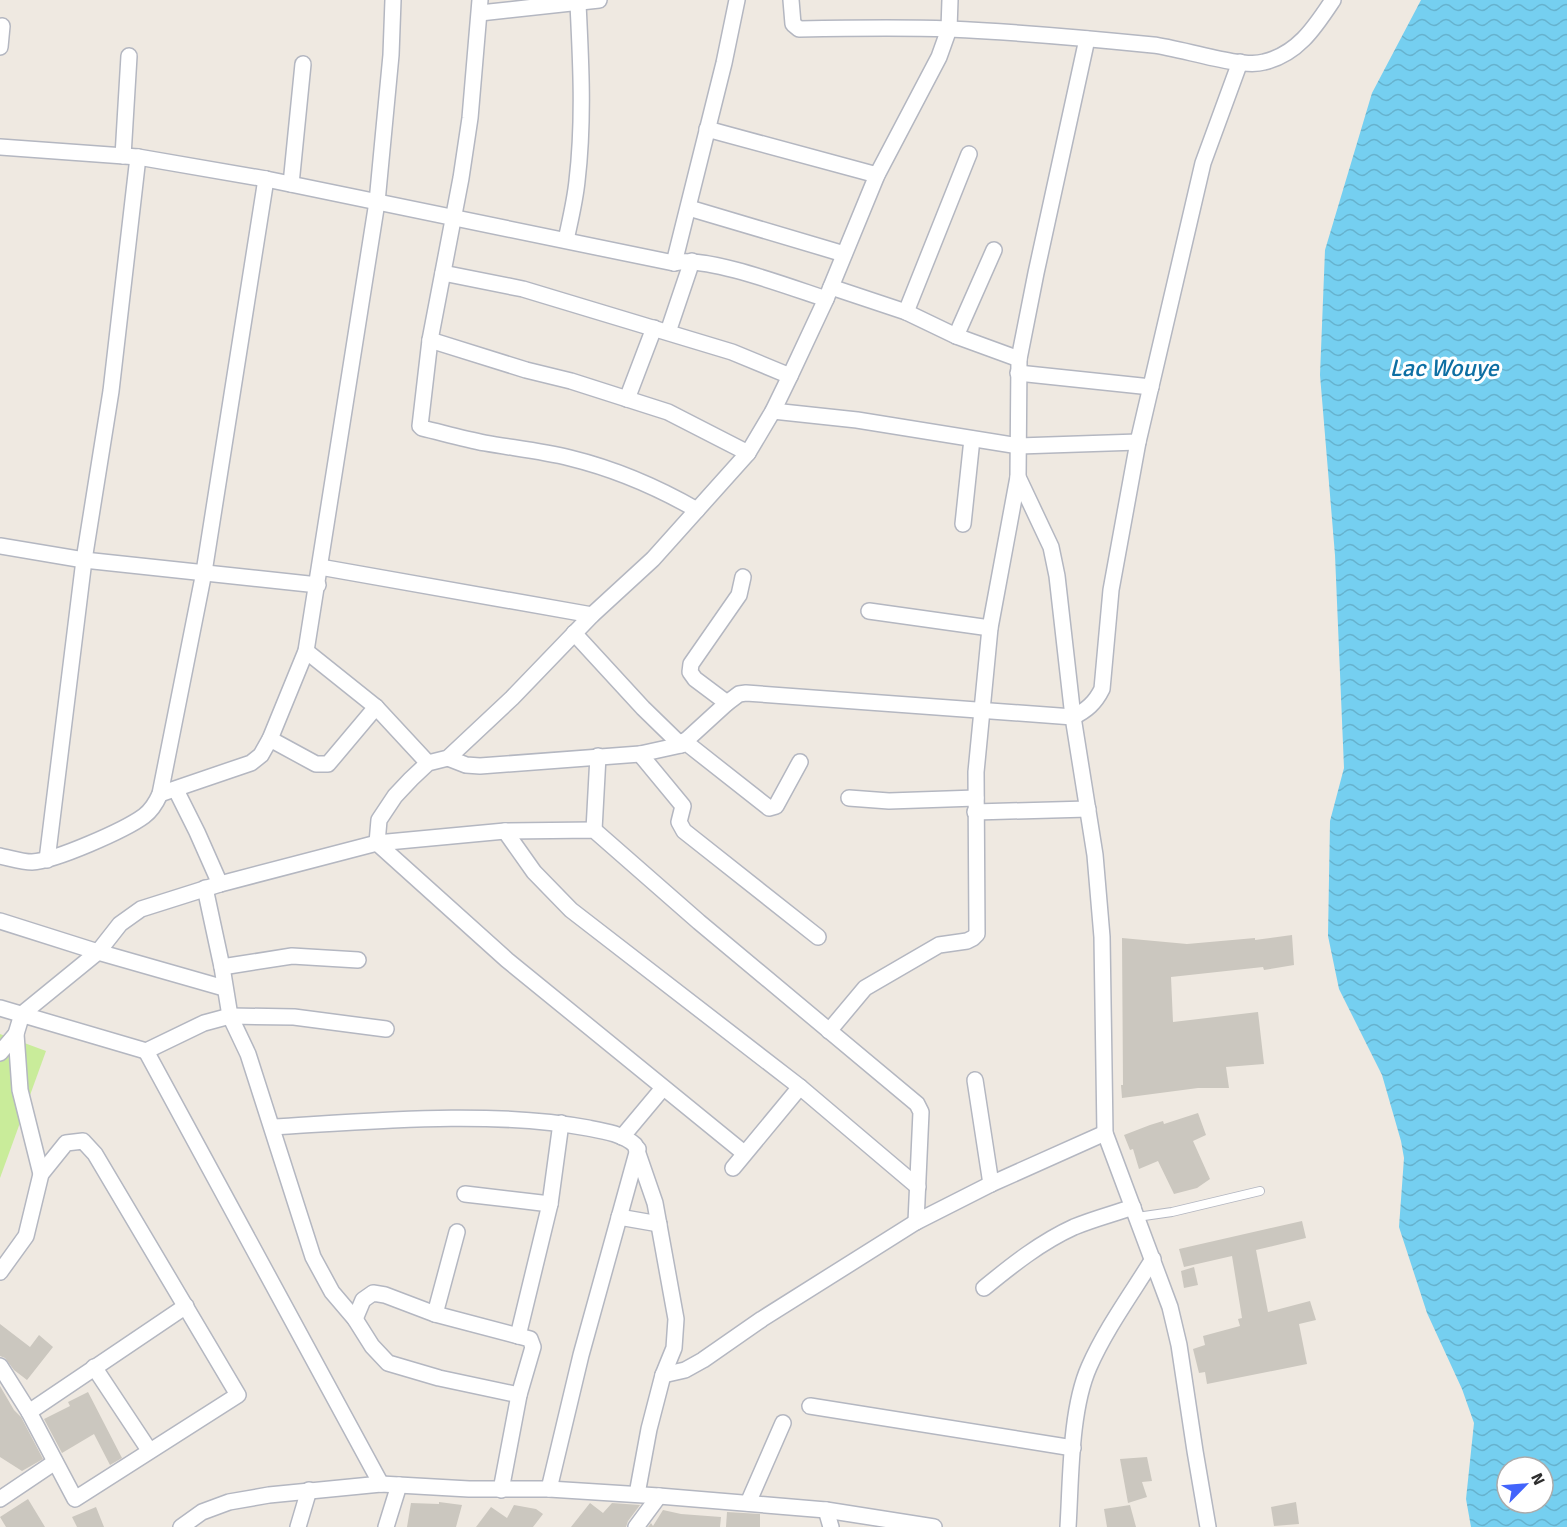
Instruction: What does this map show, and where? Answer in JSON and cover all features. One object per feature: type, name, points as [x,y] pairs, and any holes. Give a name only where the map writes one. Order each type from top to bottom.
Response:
[{"type":"street","points":[[160,794],[251,763],[261,755],[270,739],[306,651],[377,202],[391,55],[393,0]]},
{"type":"street","points":[[599,0],[578,4],[480,7],[470,118],[455,218],[430,340],[419,423],[422,428],[594,465],[668,493],[697,510]]},
{"type":"street","points":[[674,263],[724,63],[737,0]]},
{"type":"street","points":[[791,0],[793,24],[799,29],[949,29],[1087,39],[1168,46],[1240,62],[1262,63],[1298,46],[1333,0]]},
{"type":"street","points":[[377,843],[379,820],[400,790],[428,763],[448,758],[512,698],[592,615],[653,559],[748,453],[773,411],[829,293],[877,175],[928,81],[949,29],[950,0]]},
{"type":"street","points":[[566,240],[577,182],[580,135],[582,80],[578,4]]},
{"type":"street","points":[[0,47],[2,26]]},
{"type":"street","points":[[829,1031],[865,988],[939,945],[967,941],[977,934],[976,772],[990,628],[1018,477],[1019,366],[1040,251],[1087,39]]},
{"type":"street","points":[[47,860],[84,560],[108,410],[131,157],[129,56]]},
{"type":"street","points":[[448,758],[466,765],[480,766],[640,754],[683,743],[727,703],[739,694],[746,693],[1072,717],[1085,711],[1096,701],[1102,689],[1111,590],[1138,442],[1203,162],[1240,62]]},
{"type":"street","points":[[291,184],[303,64]]},
{"type":"street","points":[[706,129],[877,175]]},
{"type":"street","points":[[0,147],[131,157],[266,179],[674,263],[692,261],[906,312],[1019,366],[1150,387]]},
{"type":"street","points":[[906,312],[969,154]]},
{"type":"street","points":[[0,857],[31,862],[47,860],[124,829],[145,816],[154,806],[160,794],[204,572],[266,179]]},
{"type":"street","points":[[689,208],[844,254]]},
{"type":"street","points":[[956,336],[994,250]]},
{"type":"street","points":[[627,399],[692,261]]},
{"type":"street","points":[[443,273],[523,289],[732,352],[790,376]]},
{"type":"street","points":[[430,340],[672,413],[748,453]]},
{"type":"street","points":[[773,411],[857,420],[1019,447],[1138,442]]},
{"type":"street","points":[[963,524],[972,439]]},
{"type":"street","points":[[1018,477],[1051,548],[1057,576],[1072,717],[1095,855],[1102,937],[1105,1133],[1170,1307],[1179,1345],[1209,1527]]},
{"type":"street","points":[[0,546],[84,560],[318,585]]},
{"type":"street","points":[[320,567],[592,615]]},
{"type":"street","points":[[727,703],[695,679],[690,672],[691,664],[739,595],[743,577]]},
{"type":"street","points":[[869,611],[990,628]]},
{"type":"street","points":[[574,633],[643,708],[683,743],[769,808],[776,806],[800,762]]},
{"type":"street","points":[[306,651],[376,707],[428,763]]},
{"type":"street","points":[[270,739],[316,764],[328,764],[376,707]]},
{"type":"street","points":[[640,754],[683,806],[679,822],[684,831],[818,937]]},
{"type":"street","points":[[594,830],[598,756]]},
{"type":"street","points":[[176,790],[197,832],[212,886],[224,988],[230,1016],[248,1054],[313,1257],[332,1292],[355,1319],[372,1346],[388,1363],[519,1395]]},
{"type":"street","points":[[849,798],[1088,809]]},
{"type":"street","points":[[41,1174],[20,1090],[16,1034],[22,1014],[98,952],[120,924],[141,909],[212,886],[377,843],[505,831],[594,830],[699,922],[920,1108],[916,1222]]},
{"type":"street","points":[[505,831],[534,872],[571,910],[800,1087],[918,1186]]},
{"type":"street","points":[[377,843],[507,960],[744,1153]]},
{"type":"street","points":[[0,921],[224,988]]},
{"type":"street","points":[[222,967],[292,956],[358,960]]},
{"type":"street","points":[[0,1008],[146,1051],[204,1023],[230,1016],[294,1017],[386,1029]]},
{"type":"street","points":[[0,1053],[16,1034]]},
{"type":"street","points":[[146,1051],[381,1484]]},
{"type":"street","points":[[975,1080],[991,1184]]},
{"type":"street","points":[[733,1168],[800,1087]]},
{"type":"street","points":[[622,1137],[663,1088]]},
{"type":"street","points":[[273,1127],[364,1121],[467,1119],[561,1123],[622,1137],[638,1149],[655,1203],[676,1320],[674,1348],[663,1375],[649,1429],[637,1494]]},
{"type":"street","points":[[518,1336],[550,1204],[561,1123]]},
{"type":"street","points":[[663,1375],[686,1370],[703,1360],[916,1222],[991,1184],[1105,1133]]},
{"type":"street","points":[[0,1272],[26,1236],[41,1174],[66,1143],[83,1141],[95,1154],[238,1395],[75,1499],[29,1412],[0,1365]]},
{"type":"street","points":[[549,1489],[581,1355],[638,1149]]},
{"type":"street","points":[[465,1194],[550,1204]]},
{"type":"street","points":[[984,1288],[1043,1244],[1074,1228],[1135,1212]]},
{"type":"street","points":[[619,1217],[659,1224]]},
{"type":"street","points":[[435,1314],[457,1232]]},
{"type":"street","points":[[1068,1527],[1072,1448],[1082,1389],[1089,1367],[1100,1345],[1153,1259]]},
{"type":"street","points":[[355,1319],[363,1300],[373,1293],[385,1295],[435,1314],[530,1339],[533,1347],[519,1395],[501,1490]]},
{"type":"street","points":[[29,1412],[186,1306]]},
{"type":"street","points":[[94,1367],[149,1450]]},
{"type":"street","points":[[810,1406],[1072,1448]]},
{"type":"street","points":[[748,1503],[783,1423]]},
{"type":"street","points":[[0,1499],[55,1462]]},
{"type":"street","points":[[181,1527],[202,1512],[229,1502],[309,1490],[381,1484],[637,1494],[826,1510],[934,1527]]},
{"type":"street","points":[[386,1527],[399,1485]]},
{"type":"street","points":[[298,1527],[309,1490]]},
{"type":"street","points":[[636,1527],[659,1496]]},
{"type":"street","points":[[826,1510],[831,1527]]},
{"type":"lane","points":[[1135,1212],[1172,1212],[1260,1191]]},
{"type":"green space","points":[[0,1034],[46,1051],[0,1178]]},
{"type":"water","name":"Lac Wouye","points":[[1421,0],[1567,0],[1567,1527],[1471,1527],[1466,1499],[1474,1423],[1462,1389],[1427,1313],[1399,1227],[1404,1158],[1401,1141],[1382,1075],[1339,989],[1328,936],[1330,821],[1344,768],[1335,555],[1320,375],[1325,250],[1372,93]]},
{"type":"building","points":[[1292,935],[1294,965],[1264,970],[1263,967],[1171,977],[1173,1022],[1258,1012],[1264,1064],[1226,1067],[1229,1088],[1198,1088],[1122,1098],[1122,938],[1187,944],[1255,938],[1255,940]]},
{"type":"building","points":[[1198,1113],[1206,1135],[1193,1141],[1210,1179],[1197,1188],[1174,1194],[1158,1161],[1139,1169],[1133,1149],[1130,1150],[1124,1135],[1163,1121],[1164,1124]]},
{"type":"building","points":[[1302,1221],[1306,1238],[1256,1250],[1268,1312],[1310,1301],[1316,1320],[1299,1324],[1307,1364],[1207,1384],[1205,1372],[1199,1373],[1193,1349],[1205,1345],[1203,1336],[1240,1326],[1238,1319],[1242,1318],[1232,1256],[1184,1267],[1179,1249]]},
{"type":"building","points":[[1194,1267],[1198,1285],[1184,1288],[1181,1271]]},
{"type":"building","points":[[0,1324],[30,1347],[39,1335],[53,1347],[27,1380],[14,1370],[5,1358],[0,1356]]},
{"type":"building","points":[[0,1386],[14,1410],[21,1417],[43,1459],[22,1471],[0,1457]]},
{"type":"building","points":[[88,1392],[122,1458],[110,1465],[94,1434],[62,1453],[44,1419],[70,1406],[68,1402]]},
{"type":"building","points":[[1147,1457],[1152,1481],[1142,1482],[1147,1497],[1128,1503],[1120,1459]]},
{"type":"building","points":[[28,1499],[45,1527],[6,1527],[0,1517]]},
{"type":"building","points":[[439,1502],[462,1505],[456,1527],[407,1527],[411,1503],[439,1504]]},
{"type":"building","points":[[1296,1502],[1299,1524],[1274,1526],[1271,1507]]},
{"type":"building","points":[[590,1503],[603,1513],[612,1503],[640,1505],[626,1527],[571,1527]]},
{"type":"building","points":[[514,1505],[536,1509],[543,1514],[533,1527],[476,1527],[491,1507],[507,1518]]},
{"type":"building","points":[[1130,1505],[1136,1527],[1107,1527],[1104,1509]]},
{"type":"building","points":[[96,1507],[104,1527],[77,1527],[72,1517]]},
{"type":"building","points":[[663,1510],[681,1514],[721,1517],[720,1527],[648,1527],[651,1523],[653,1526]]},
{"type":"building","points":[[727,1512],[760,1514],[760,1527],[726,1527]]}]
